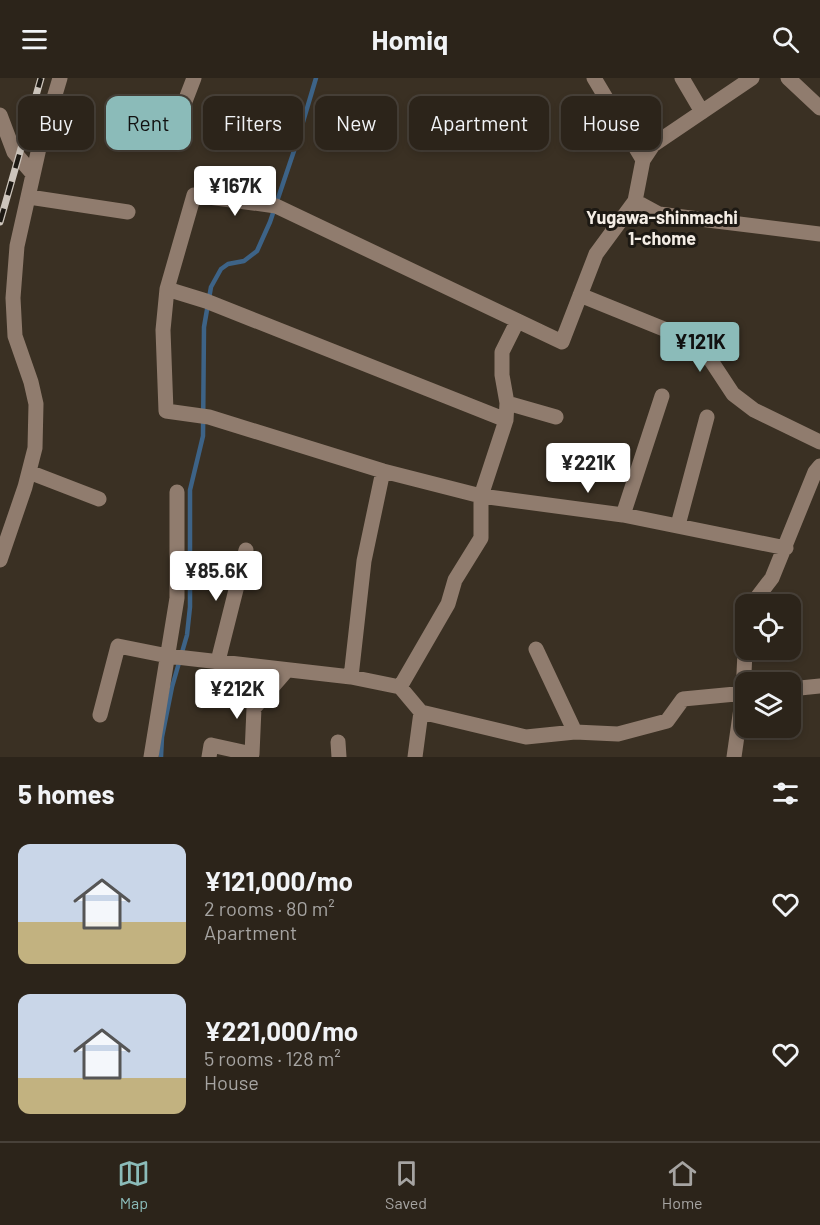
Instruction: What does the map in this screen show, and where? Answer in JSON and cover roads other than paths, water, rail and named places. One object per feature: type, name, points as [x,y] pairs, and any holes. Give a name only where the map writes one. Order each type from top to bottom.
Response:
[{"type":"street","points":[[0,560],[35,448],[36,404],[15,336],[13,298],[17,246],[33,174],[60,78]]},
{"type":"street","points":[[187,96],[194,78]]},
{"type":"street","points":[[594,78],[643,160]]},
{"type":"street","points":[[682,78],[702,112]]},
{"type":"street","points":[[752,78],[653,145],[643,160],[635,201],[596,254],[562,342],[276,206],[194,195],[167,290],[163,330],[166,411],[208,417],[382,471],[481,496],[623,515],[786,548]]},
{"type":"street","points":[[788,78],[820,108]]},
{"type":"street","points":[[0,115],[14,152],[33,174]]},
{"type":"street","points":[[29,197],[128,212]]},
{"type":"street","points":[[635,201],[659,214],[820,234]]},
{"type":"street","points":[[167,290],[206,301],[506,420]]},
{"type":"street","points":[[580,295],[696,342],[733,393],[740,399],[754,410],[820,442]]},
{"type":"street","points":[[400,687],[448,604],[455,580],[482,538],[481,496],[506,420],[507,403],[502,375],[502,352],[516,322]]},
{"type":"street","points":[[623,515],[662,396]]},
{"type":"street","points":[[507,403],[556,417]]},
{"type":"street","points":[[678,525],[707,417]]},
{"type":"street","points":[[760,594],[772,578],[815,472],[820,466]]},
{"type":"street","points":[[351,677],[364,561],[382,471]]},
{"type":"street","points":[[29,472],[99,499]]},
{"type":"street","points":[[151,757],[177,598],[177,492]]},
{"type":"street","points":[[218,662],[246,550]]},
{"type":"street","points":[[100,714],[118,646],[168,656],[351,677],[400,687],[421,712],[526,737],[575,732],[618,734],[667,721],[683,699],[735,695]]},
{"type":"street","points":[[537,649],[575,732]]},
{"type":"street","points":[[209,757],[211,745],[252,754],[254,708],[287,670]]},
{"type":"street","points":[[801,688],[820,686]]},
{"type":"street","points":[[415,757],[421,712]]},
{"type":"street","points":[[735,757],[738,738]]},
{"type":"waterway","points":[[161,757],[162,737],[172,687],[187,635],[190,607],[190,490],[203,436],[204,327],[211,287],[221,269],[228,264],[244,261],[257,251],[270,222],[316,78]]},
{"type":"railway","points":[[0,222],[41,78]]},
{"type":"district","name":"Yugawa-shinmachi 1-chome","points":[[662,227]]}]
